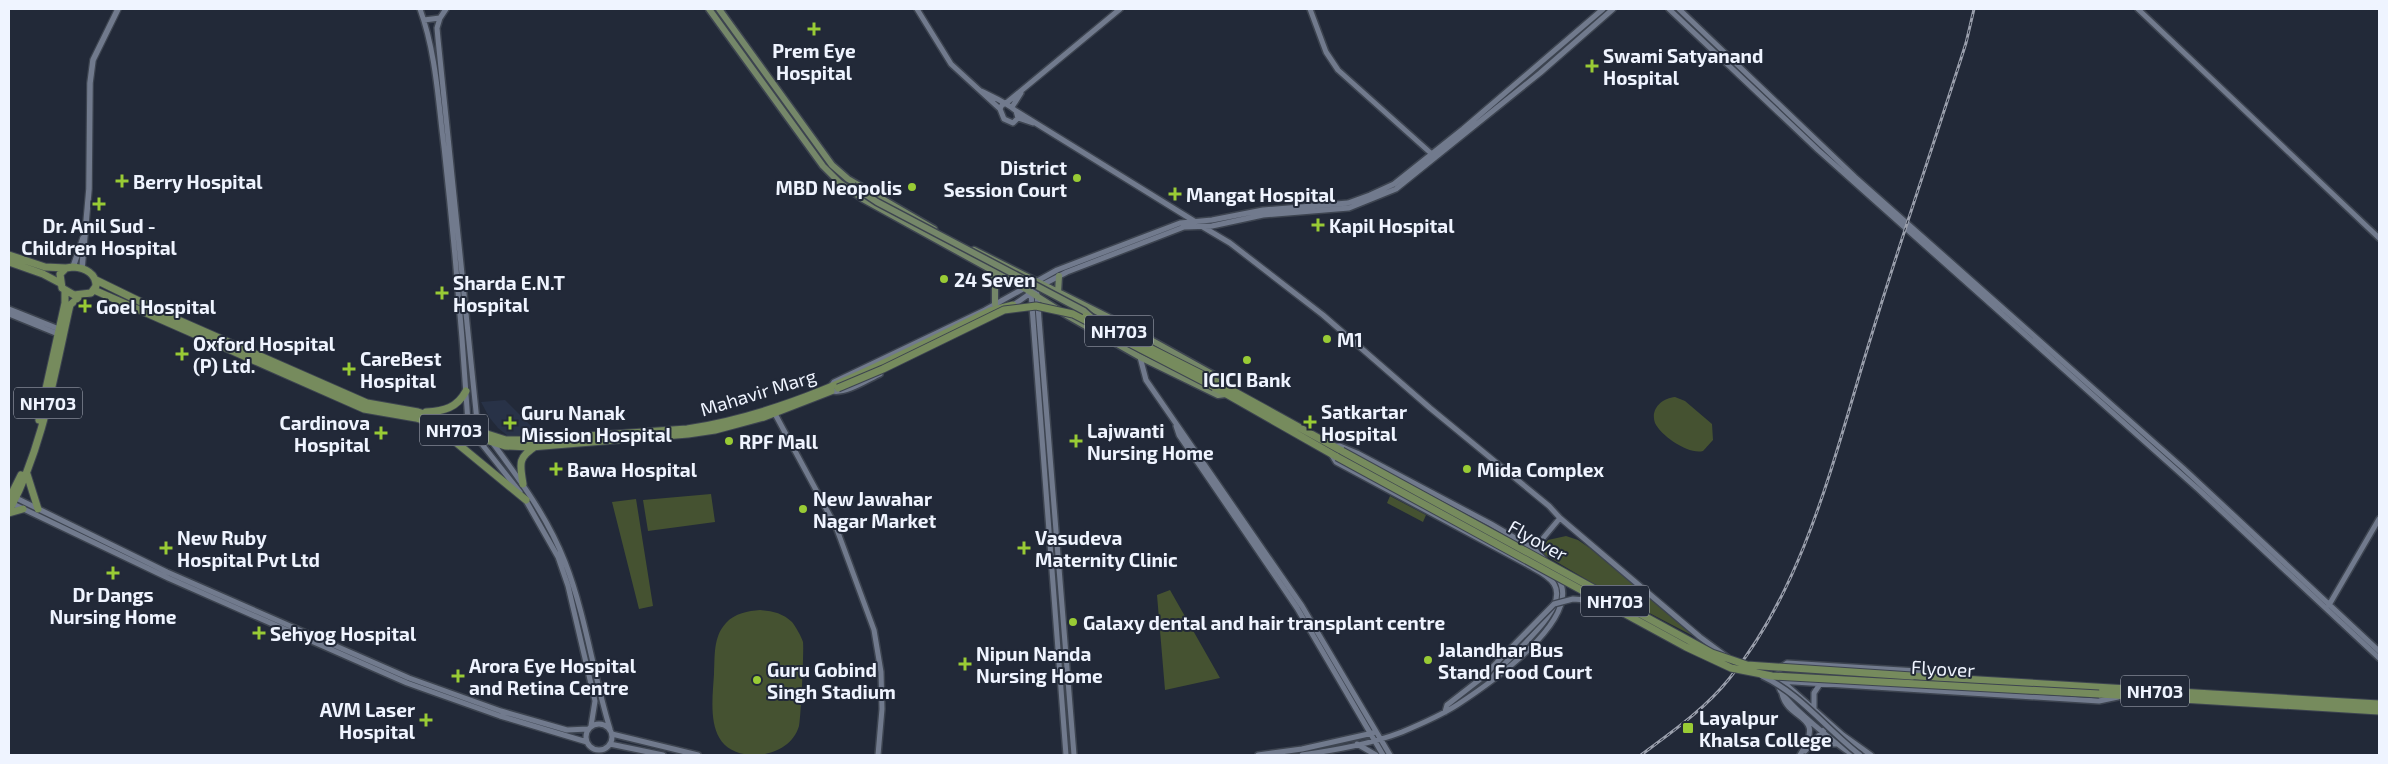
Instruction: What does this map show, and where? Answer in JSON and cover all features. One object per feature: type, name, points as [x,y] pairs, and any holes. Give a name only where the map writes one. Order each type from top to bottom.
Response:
[{"type":"highway","points":[[9,255],[45,267],[82,268]]},
{"type":"highway","points":[[9,262],[43,274],[60,283],[65,291],[80,296],[91,293],[94,290],[96,280]]},
{"type":"highway","points":[[60,283],[60,274],[69,268]]},
{"type":"highway","name":"NH703","points":[[82,268],[96,280]]},
{"type":"highway","name":"Mahavir Marg","points":[[96,280],[182,322],[367,403],[418,412],[506,440],[678,430],[712,425],[773,411]]},
{"type":"highway","name":"Mahavir Marg","points":[[94,290],[364,409],[416,418],[505,446],[536,446],[688,434],[740,425],[834,387]]},
{"type":"highway","name":"NH703","points":[[11,503],[37,438],[65,302],[65,291]]},
{"type":"highway","name":"NH703","points":[[11,503],[27,473],[70,305],[80,296]]},
{"type":"highway","name":"NH703","points":[[834,387],[1003,307],[1033,303],[1047,304],[1094,319],[1216,384],[1336,452]]},
{"type":"highway","name":"NH703","points":[[834,387],[883,369],[993,314],[1029,306],[1048,308],[1072,314],[1216,384]]},
{"type":"highway","points":[[418,412],[433,412],[454,407],[466,391]]},
{"type":"highway","points":[[432,423],[526,500]]},
{"type":"highway","points":[[523,484],[521,458],[536,446]]},
{"type":"highway","name":"Flyover","points":[[1336,452],[1604,602],[1714,661],[1759,674],[2126,696]]},
{"type":"highway","name":"Flyover","points":[[1336,452],[1712,653],[1747,664],[1773,667],[1930,676]]},
{"type":"highway","points":[[27,473],[38,509]]},
{"type":"highway","points":[[11,503],[23,509]]},
{"type":"highway","name":"NH703","points":[[1930,676],[2379,704]]},
{"type":"highway","name":"NH703","points":[[2126,696],[2379,711]]},
{"type":"main road","points":[[82,268],[86,228],[93,60],[118,9]]},
{"type":"main road","points":[[709,9],[823,166],[840,183],[862,199],[1024,288],[1037,289],[1058,293],[1122,324],[1223,380],[1226,390],[1218,395],[1140,357],[1037,289],[848,179],[832,165],[719,9]]},
{"type":"main road","points":[[848,179],[853,186],[920,225],[1084,311],[1094,319]]},
{"type":"main road","points":[[69,268],[86,228]]},
{"type":"main road","points":[[990,269],[995,284],[995,304]]},
{"type":"main road","points":[[1058,293],[1059,276]]},
{"type":"street","points":[[420,9],[433,56],[450,198],[470,429],[526,500],[558,557],[570,594],[595,700],[590,728],[586,736],[587,742],[595,752],[608,746],[663,755]]},
{"type":"street","points":[[446,9],[440,18],[437,28],[477,421],[538,506],[566,564],[580,606],[601,702],[611,731],[608,746],[603,755]]},
{"type":"street","points":[[917,9],[951,64],[1000,110],[1008,122],[1013,123],[1018,118]]},
{"type":"street","points":[[1000,110],[1120,9]]},
{"type":"street","points":[[1310,9],[1326,52],[1338,70],[1434,156]]},
{"type":"street","points":[[1580,33],[1602,9]]},
{"type":"street","points":[[1434,156],[1394,184],[1348,202],[1264,210],[1195,222],[1180,222],[1088,258],[1037,289],[1000,314],[863,382],[837,392],[834,387],[834,382],[1024,288],[1037,289],[1059,276],[1184,227],[1202,226],[1264,215],[1349,208],[1396,189],[1580,33],[1613,9]]},
{"type":"street","points":[[1669,9],[1831,162],[2379,651]]},
{"type":"street","points":[[1679,9],[1855,177],[2073,368],[2329,606],[2379,658]]},
{"type":"street","points":[[2138,9],[2379,238]]},
{"type":"street","points":[[424,20],[440,18]]},
{"type":"street","points":[[1023,90],[1014,109],[1018,118],[1033,123]]},
{"type":"street","points":[[981,91],[1031,118],[1033,123]]},
{"type":"street","name":"Flyover","points":[[1033,123],[1230,244],[1323,315],[1430,408],[1524,484],[1560,518],[1700,638],[1730,659]]},
{"type":"street","points":[[1037,289],[1066,755]]},
{"type":"street","points":[[1037,289],[1074,755]]},
{"type":"street","points":[[9,309],[59,332]]},
{"type":"street","points":[[9,314],[59,332]]},
{"type":"street","points":[[1140,357],[1146,380],[1176,424],[1179,435],[1297,608],[1373,733],[1390,755]]},
{"type":"street","points":[[773,411],[836,527],[874,630],[879,655],[882,700],[878,755]]},
{"type":"street","points":[[1302,755],[1377,739],[1400,732],[1445,712],[1489,683],[1504,673],[1545,631],[1562,606],[1561,582],[1548,562],[1534,549],[1357,453],[1340,446],[1336,452],[1336,462],[1526,564],[1551,579],[1555,584],[1554,610],[1500,666],[1489,683]]},
{"type":"street","points":[[11,503],[38,509],[167,572],[409,678],[501,711],[567,730],[590,728],[600,724],[611,731],[677,753],[698,755]]},
{"type":"street","points":[[23,509],[168,578],[407,683],[500,716],[566,734],[587,742]]},
{"type":"street","points":[[1526,564],[1534,549],[1560,518]]},
{"type":"street","points":[[2329,606],[2379,519]]},
{"type":"street","name":"Flyover","points":[[1445,712],[1447,705],[1483,677],[1554,604],[1573,598],[1604,602]]},
{"type":"street","points":[[1801,755],[1811,737],[1809,728],[1784,700],[1777,681],[1781,666],[1786,663],[1918,671],[1930,676]]},
{"type":"street","name":"Flyover","points":[[1759,674],[1789,690],[1829,730],[1860,755]]},
{"type":"street","points":[[1777,681],[2099,701],[2126,696]]},
{"type":"street","points":[[1777,681],[1789,687],[1830,724],[1871,755]]},
{"type":"street","points":[[1814,710],[1814,693],[1820,684]]},
{"type":"street","points":[[1782,693],[1823,732],[1852,755]]},
{"type":"street","points":[[1801,755],[1830,724]]},
{"type":"street","points":[[1258,755],[1302,749],[1373,733]]},
{"type":"street","points":[[1377,739],[1383,755]]},
{"type":"street","points":[[1813,743],[1838,745]]},
{"type":"street","points":[[1357,744],[1376,755]]},
{"type":"shaded area","name":"Guru Nanak Mission Hospital","points":[[505,400],[539,434],[508,436],[498,428],[489,417],[481,402]]},
{"type":"green space","points":[[1675,397],[1685,401],[1712,424],[1713,440],[1703,451],[1690,450],[1669,439],[1655,423],[1654,413],[1658,405]]},
{"type":"green space","points":[[711,494],[715,522],[648,531],[643,500]]},
{"type":"green space","points":[[1390,496],[1426,515],[1423,522],[1387,503]]},
{"type":"green space","points":[[636,499],[653,606],[639,609],[612,502]]},
{"type":"green space","points":[[1566,536],[1578,540],[1594,551],[1699,639],[1594,584],[1540,552],[1548,540]]},
{"type":"green space","points":[[1170,590],[1220,678],[1165,690],[1157,595]]},
{"type":"green space","name":"Guru Gobind Singh Stadium","points":[[760,610],[785,616],[792,622],[801,637],[803,647],[801,698],[799,726],[792,740],[773,752],[751,755],[736,752],[726,746],[714,725],[712,700],[715,654],[722,628],[738,615]]},
{"type":"railway","points":[[1641,755],[1699,710],[1729,679],[1756,641],[1779,601],[1799,559],[1831,470],[1882,300],[1966,43],[1974,9]]},
{"type":"place","name":"Prem Eye Hospital","points":[[814,29]]},
{"type":"place","name":"Swami Satyanand Hospital","points":[[1592,66]]},
{"type":"place","name":"District Session Court","points":[[1077,178]]},
{"type":"place","name":"Berry Hospital","points":[[122,181]]},
{"type":"place","name":"MBD Neopolis","points":[[912,187]]},
{"type":"place","name":"Mangat Hospital","points":[[1175,194]]},
{"type":"place","name":"Dr. Anil Sud - Children Hospital","points":[[99,204]]},
{"type":"place","name":"Kapil Hospital","points":[[1318,225]]},
{"type":"place","name":"24 Seven","points":[[944,279]]},
{"type":"place","name":"Sharda E.N.T Hospital","points":[[442,293]]},
{"type":"place","name":"Goel Hospital","points":[[85,306]]},
{"type":"place","name":"M1","points":[[1327,339]]},
{"type":"place","name":"Oxford Hospital (P) Ltd.","points":[[182,354]]},
{"type":"place","name":"ICICI Bank","points":[[1247,360]]},
{"type":"place","name":"CareBest Hospital","points":[[349,369]]},
{"type":"place","name":"Satkartar Hospital","points":[[1310,422]]},
{"type":"place","name":"Guru Nanak Mission Hospital","points":[[510,423]]},
{"type":"place","name":"Cardinova Hospital","points":[[381,433]]},
{"type":"place","name":"RPF Mall","points":[[729,441]]},
{"type":"place","name":"Lajwanti Nursing Home","points":[[1076,441]]},
{"type":"place","name":"Bawa Hospital","points":[[556,469]]},
{"type":"place","name":"Mida Complex","points":[[1467,469]]},
{"type":"place","name":"New Jawahar Nagar Market","points":[[803,509]]},
{"type":"place","name":"New Ruby Hospital Pvt Ltd","points":[[166,548]]},
{"type":"place","name":"Vasudeva Maternity Clinic","points":[[1024,548]]},
{"type":"place","name":"Dr Dangs Nursing Home","points":[[113,573]]},
{"type":"place","name":"Galaxy dental and hair transplant centre","points":[[1073,622]]},
{"type":"place","name":"Sehyog Hospital","points":[[259,633]]},
{"type":"place","name":"Jalandhar Bus Stand Food Court","points":[[1428,660]]},
{"type":"place","name":"Nipun Nanda Nursing Home","points":[[965,664]]},
{"type":"place","name":"Arora Eye Hospital and Retina Centre","points":[[458,676]]},
{"type":"place","name":"Guru Gobind Singh Stadium","points":[[757,680]]},
{"type":"place","name":"AVM Laser Hospital","points":[[426,720]]},
{"type":"place","name":"Layalpur Khalsa College","points":[[1688,728]]}]
